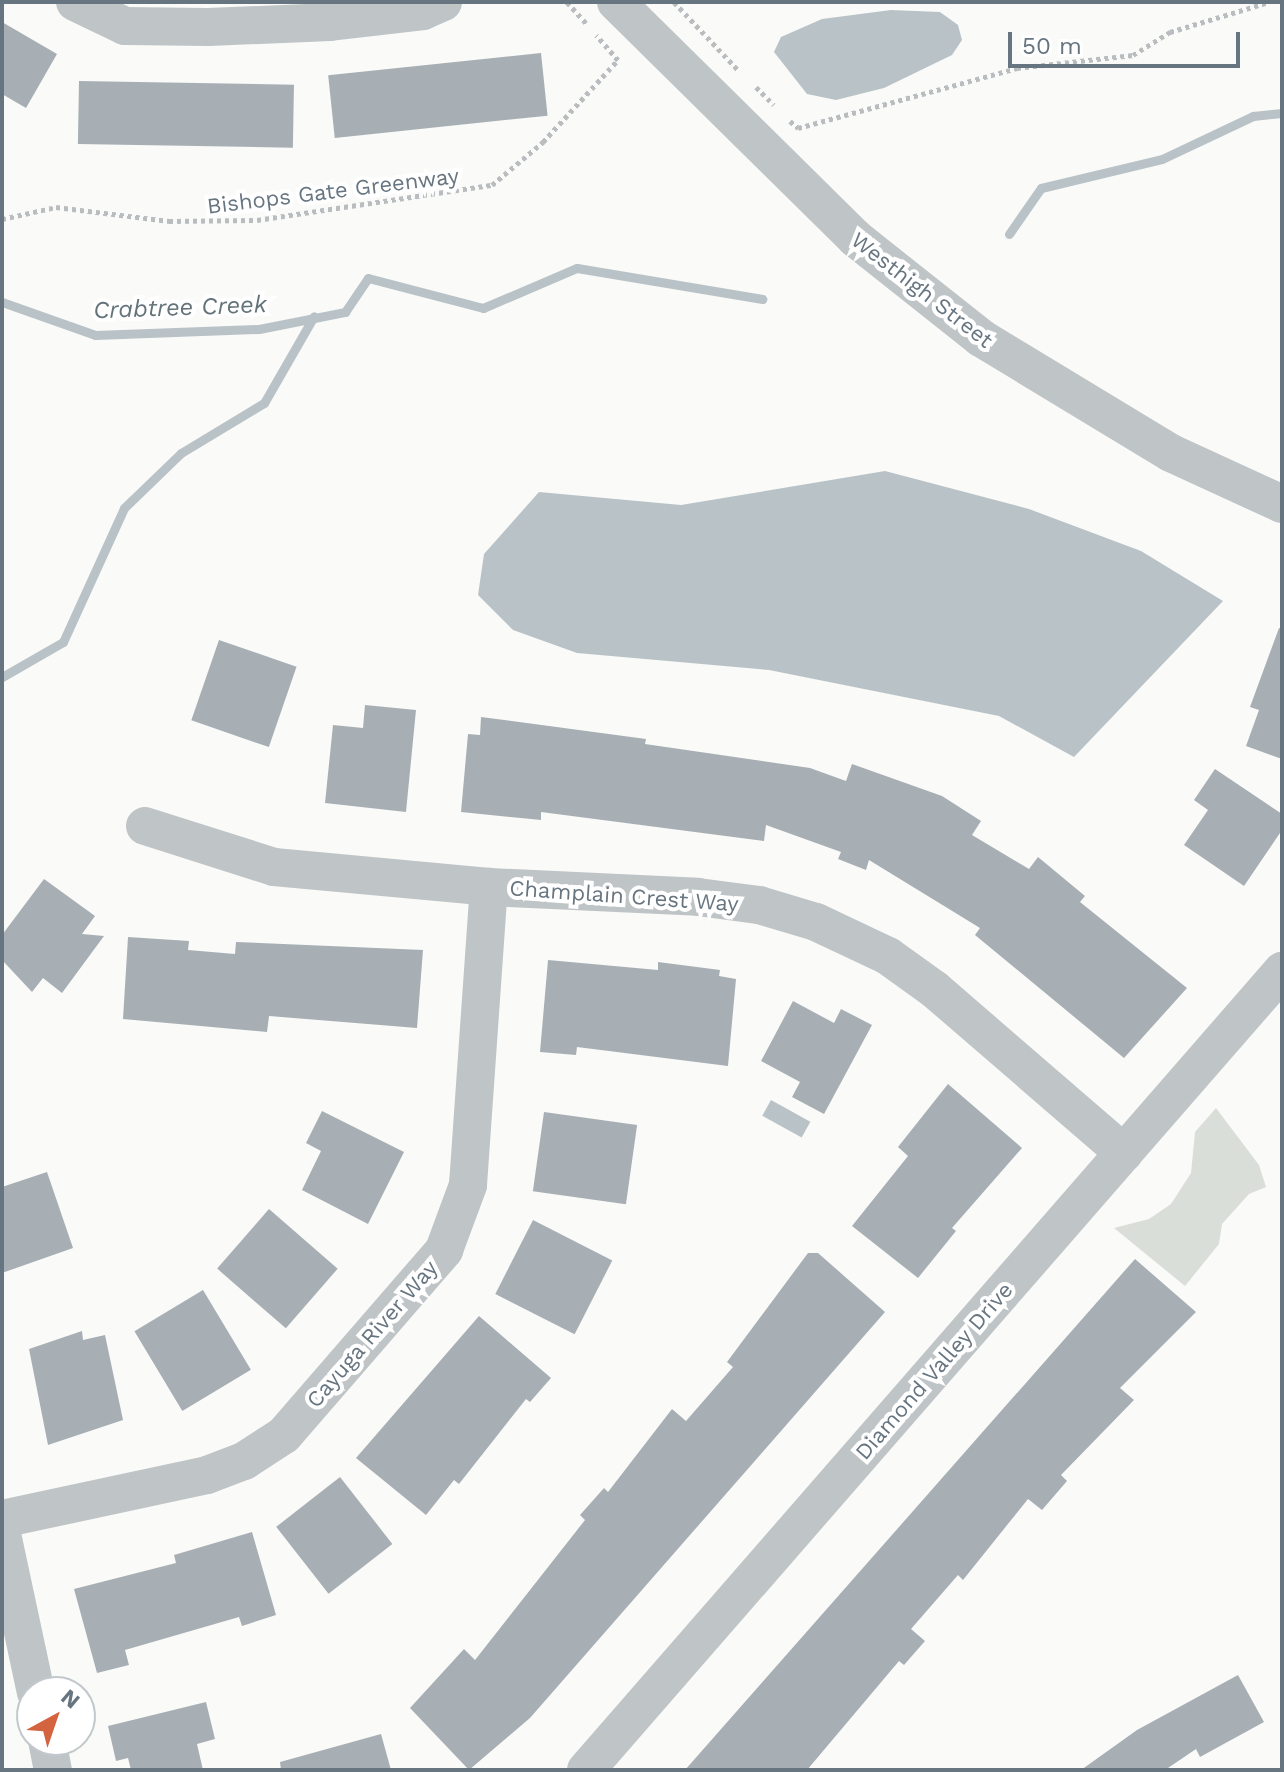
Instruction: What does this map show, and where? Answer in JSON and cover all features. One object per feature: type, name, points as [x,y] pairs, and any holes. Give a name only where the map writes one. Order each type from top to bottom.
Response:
[{"type":"street","points":[[75,2],[125,26],[208,27],[346,20],[423,11],[443,2]]},
{"type":"street","name":"Westhigh Street","points":[[616,2],[845,229],[981,338],[1171,453],[1282,504]]},
{"type":"street","name":"Champlain Crest Way","points":[[145,826],[274,867],[489,887],[759,905],[848,935],[934,989],[1124,1153]]},
{"type":"street","name":"Cayuga River Way","points":[[2,1519],[244,1461],[284,1435],[444,1250],[468,1185],[489,887]]},
{"type":"street","name":"Diamond Valley Drive","points":[[586,1770],[1282,971]]},
{"type":"street","points":[[2,1534],[33,1676]]},
{"type":"path","points":[[674,2],[798,128],[1017,68],[1133,55],[1170,32],[1269,2]]},
{"type":"path","name":"Bishops Gate Greenway","points":[[2,219],[56,207],[141,219],[257,220],[474,190],[516,167],[618,60]]},
{"type":"shaded area","points":[[891,10],[940,12],[958,25],[962,40],[952,55],[884,88],[836,100],[807,94],[774,52],[781,37],[822,19]]},
{"type":"shaded area","points":[[885,471],[1029,509],[1141,551],[1223,601],[1074,757],[999,716],[769,670],[577,653],[513,630],[478,595],[484,554],[539,492],[681,505]]},
{"type":"shaded area","points":[[771,1100],[810,1122],[802,1138],[762,1116]]},
{"type":"shaded area","points":[[1216,1108],[1259,1165],[1266,1187],[1249,1194],[1222,1224],[1219,1244],[1185,1286],[1114,1228],[1149,1219],[1171,1204],[1191,1173],[1195,1132]]},
{"type":"building","points":[[2,22],[57,54],[26,108],[2,94]]},
{"type":"building","points":[[541,53],[548,116],[335,138],[328,75]]},
{"type":"building","points":[[79,81],[294,85],[293,148],[78,144]]},
{"type":"building","points":[[1279,628],[1282,629],[1282,759],[1246,746],[1259,710],[1250,707]]},
{"type":"building","points":[[219,640],[297,667],[269,747],[191,720]]},
{"type":"building","points":[[365,705],[416,710],[406,812],[325,803],[333,725],[363,728]]},
{"type":"building","points":[[481,717],[646,739],[645,744],[810,768],[846,781],[852,764],[942,796],[981,821],[972,835],[1029,869],[1038,857],[1085,896],[1080,902],[1187,988],[1124,1058],[975,935],[980,928],[869,860],[866,870],[838,859],[841,852],[766,825],[764,841],[541,812],[541,820],[461,812],[468,734],[480,735]]},
{"type":"building","points":[[1215,769],[1282,814],[1282,830],[1244,886],[1184,845],[1208,810],[1194,800]]},
{"type":"building","points":[[44,879],[95,916],[82,934],[104,936],[62,993],[43,978],[32,992],[2,960],[2,935]]},
{"type":"building","points":[[128,937],[189,941],[188,950],[235,954],[236,942],[423,950],[417,1028],[269,1016],[267,1032],[123,1019]]},
{"type":"building","points":[[548,960],[658,970],[658,962],[720,970],[719,976],[736,979],[728,1066],[577,1047],[576,1055],[540,1052]]},
{"type":"building","points":[[793,1001],[834,1023],[841,1009],[872,1025],[824,1114],[792,1097],[800,1082],[761,1061]]},
{"type":"building","points":[[948,1084],[1022,1148],[952,1228],[956,1231],[918,1278],[852,1226],[908,1156],[898,1147]]},
{"type":"building","points":[[322,1111],[404,1152],[368,1224],[302,1190],[321,1151],[306,1143]]},
{"type":"building","points":[[544,1112],[637,1125],[626,1204],[533,1191]]},
{"type":"building","points":[[47,1172],[73,1248],[2,1273],[2,1187]]},
{"type":"building","points":[[269,1209],[338,1269],[286,1328],[217,1269]]},
{"type":"building","points":[[533,1220],[612,1260],[575,1334],[495,1294]]},
{"type":"building","points":[[808,1253],[818,1253],[885,1312],[530,1718],[469,1770],[410,1708],[464,1649],[475,1660],[585,1520],[580,1515],[604,1488],[608,1492],[672,1409],[686,1421],[733,1367],[727,1362]]},
{"type":"building","points":[[1135,1259],[1196,1312],[1120,1388],[1134,1400],[1061,1475],[1067,1481],[1042,1510],[1028,1499],[963,1580],[958,1575],[911,1629],[925,1641],[904,1665],[899,1661],[807,1770],[685,1770]]},
{"type":"building","points":[[203,1290],[251,1370],[182,1411],[134,1331]]},
{"type":"building","points":[[479,1316],[551,1378],[530,1402],[526,1399],[459,1484],[454,1480],[426,1515],[356,1458]]},
{"type":"building","points":[[82,1331],[83,1340],[105,1335],[123,1420],[48,1445],[29,1349]]},
{"type":"building","points":[[340,1477],[392,1544],[329,1594],[276,1527]]},
{"type":"building","points":[[252,1532],[276,1615],[242,1626],[239,1617],[125,1650],[129,1665],[97,1673],[74,1589],[176,1563],[174,1555]]},
{"type":"building","points":[[1238,1675],[1264,1722],[1200,1757],[1196,1749],[1165,1770],[1081,1770],[1137,1730]]},
{"type":"building","points":[[206,1702],[215,1739],[197,1744],[203,1770],[131,1770],[128,1758],[116,1761],[108,1726]]},
{"type":"building","points":[[381,1734],[391,1770],[281,1770],[280,1762]]},
{"type":"waterway","name":"Crabtree Creek","points":[[1009,234],[1041,188],[1162,159],[1253,116],[1282,113]]},
{"type":"waterway","name":"Crabtree Creek","points":[[2,302],[95,335],[259,329],[345,312],[368,278],[483,308],[577,268],[762,299]]},
{"type":"waterway","points":[[2,677],[63,642],[124,508],[181,453],[264,403],[314,316]]}]
